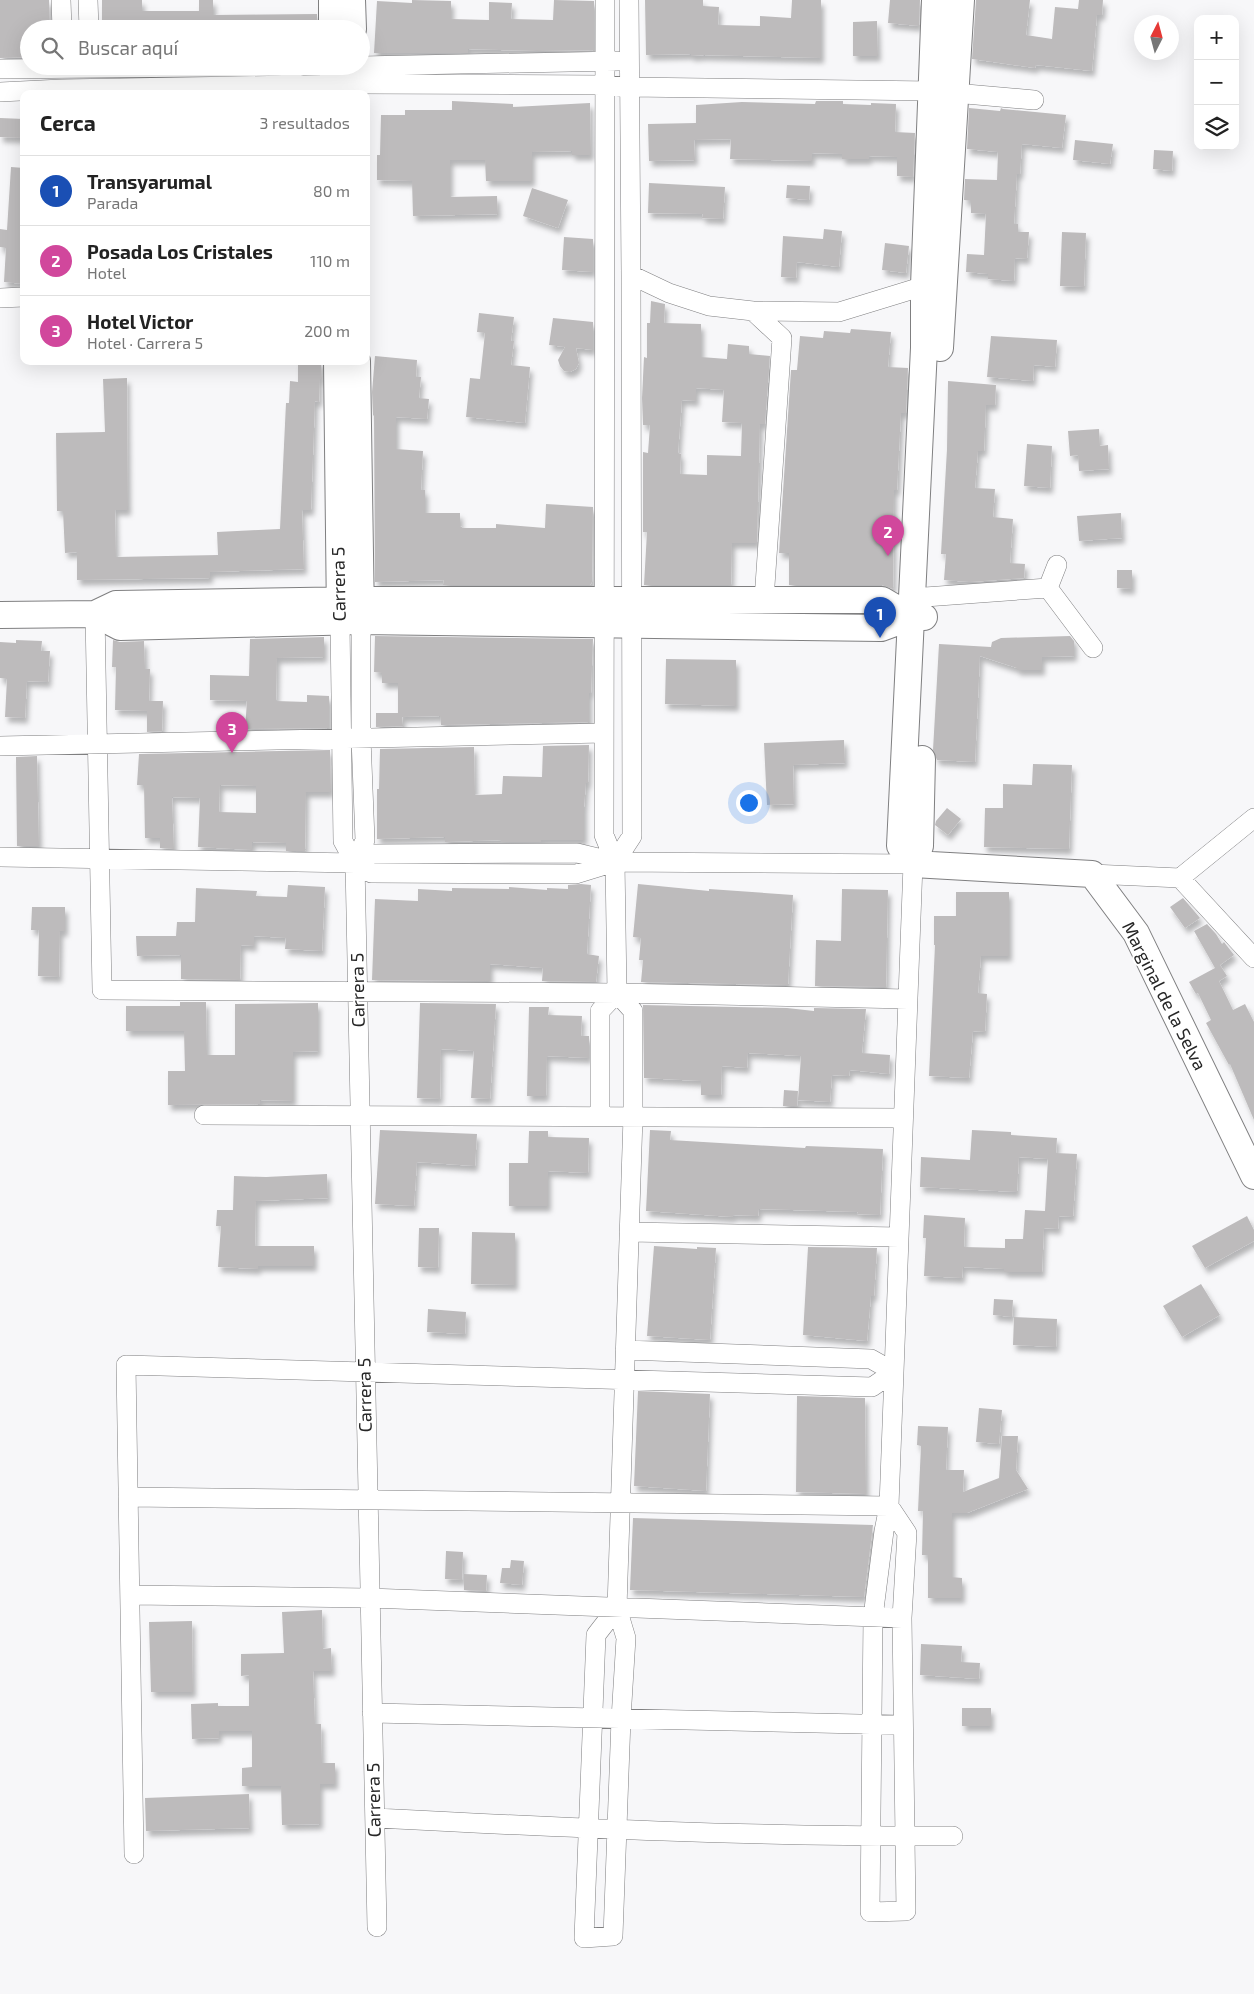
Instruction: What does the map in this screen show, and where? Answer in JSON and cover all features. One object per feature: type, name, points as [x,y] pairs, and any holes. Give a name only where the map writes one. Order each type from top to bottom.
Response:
[{"type":"street","points":[[61,0],[62,20]]},
{"type":"street","points":[[88,0],[89,20]]},
{"type":"street","points":[[332,0],[332,20]]},
{"type":"street","points":[[352,0],[353,20]]},
{"type":"street","points":[[605,0],[604,835],[615,862],[617,993],[633,1011],[633,1117],[617,1608],[626,1638],[613,1936],[584,1938],[596,1635],[617,1608]]},
{"type":"street","points":[[615,862],[632,836],[629,0]]},
{"type":"street","points":[[890,1506],[907,1533],[902,1618],[906,1911],[870,1912],[873,1617],[884,1532],[890,1506],[913,864],[900,846],[921,610],[944,92],[936,0]]},
{"type":"street","points":[[921,610],[924,286],[944,92],[961,0]]},
{"type":"street","points":[[129,90],[346,79],[605,61],[629,61]]},
{"type":"street","points":[[0,69],[20,68]]},
{"type":"street","points":[[61,90],[62,75]]},
{"type":"street","points":[[90,75],[90,90]]},
{"type":"street","points":[[346,79],[629,87],[944,92],[1034,100]]},
{"type":"street","points":[[0,92],[20,92]]},
{"type":"street","points":[[631,275],[669,293],[709,306],[753,311],[839,312],[924,286]]},
{"type":"street","points":[[0,298],[20,297]]},
{"type":"street","points":[[753,311],[782,338],[764,600]]},
{"type":"street","name":"Carrera 5","points":[[336,365],[350,611],[361,738],[365,840],[355,863],[377,1927]]},
{"type":"street","name":"Carrera 5","points":[[355,863],[343,841],[341,738],[350,611],[357,365]]},
{"type":"street","points":[[1048,588],[1058,565]]},
{"type":"street","points":[[604,612],[631,626],[882,628],[921,610],[1048,588]]},
{"type":"street","points":[[1048,588],[1093,648]]},
{"type":"street","points":[[0,615],[96,614],[116,604],[350,611],[604,612],[631,600],[882,600],[921,610]]},
{"type":"street","points":[[96,614],[96,744],[102,990],[358,993],[617,993],[908,999]]},
{"type":"street","points":[[0,746],[604,733]]},
{"type":"street","points":[[0,857],[355,863],[372,854],[576,853],[615,862],[913,864],[1180,878],[1254,818]]},
{"type":"street","name":"Marginal de la Selva","points":[[1092,874],[1136,934],[1254,1176]]},
{"type":"street","points":[[1180,878],[1254,957]]},
{"type":"street","points":[[600,1117],[600,1011],[617,993]]},
{"type":"street","points":[[204,1115],[903,1118]]},
{"type":"street","points":[[629,1232],[899,1237]]},
{"type":"street","points":[[625,1350],[872,1359],[894,1372]]},
{"type":"street","points":[[134,1854],[126,1366],[872,1387],[894,1372]]},
{"type":"street","points":[[128,1497],[890,1506]]},
{"type":"street","points":[[130,1595],[369,1598],[902,1618]]},
{"type":"street","points":[[372,1713],[903,1725]]},
{"type":"street","points":[[375,1818],[617,1830],[953,1836]]},
{"type":"building","points":[[0,0],[49,0],[50,20],[20,20],[20,57],[0,58]]},
{"type":"building","points":[[102,0],[142,0],[142,11],[199,11],[199,0],[213,0],[213,15],[317,14],[317,20],[102,20]]},
{"type":"building","points":[[412,0],[451,1],[451,19],[489,20],[489,2],[512,3],[511,19],[553,20],[554,0],[594,1],[594,50],[468,49],[468,53],[374,53],[377,1],[412,3]]},
{"type":"building","points":[[645,0],[703,0],[703,6],[719,7],[718,25],[760,26],[760,16],[791,18],[792,0],[821,0],[821,58],[691,56],[691,54],[646,55]]},
{"type":"building","points":[[890,0],[920,0],[919,26],[888,23]]},
{"type":"building","points":[[976,0],[1030,0],[1026,35],[1052,39],[1055,7],[1078,9],[1079,0],[1103,0],[1102,15],[1097,15],[1092,71],[1036,65],[1035,68],[972,59]]},
{"type":"building","points":[[877,21],[878,56],[853,56],[853,22]]},
{"type":"building","points":[[452,101],[513,104],[513,107],[590,103],[591,155],[572,155],[572,151],[532,152],[532,181],[486,181],[485,160],[450,160],[450,197],[497,196],[498,214],[413,216],[412,181],[377,180],[377,155],[380,155],[381,115],[405,115],[405,110],[452,110]]},
{"type":"building","points":[[816,101],[843,101],[843,104],[896,104],[895,132],[915,133],[913,177],[897,176],[897,157],[869,156],[869,159],[842,159],[842,154],[812,153],[812,161],[730,159],[731,139],[694,140],[695,160],[649,161],[648,124],[696,123],[696,105],[742,102],[815,104]]},
{"type":"building","points":[[969,108],[1000,111],[1001,108],[1066,115],[1062,148],[1022,144],[1020,174],[1017,174],[1014,224],[1018,224],[1018,232],[1029,232],[1027,259],[1015,258],[1014,281],[988,279],[988,274],[966,272],[967,254],[984,255],[986,214],[971,213],[971,201],[964,200],[965,179],[997,180],[998,152],[967,149]]},
{"type":"building","points":[[0,118],[20,119],[20,138],[0,137]]},
{"type":"building","points":[[1075,140],[1113,144],[1110,164],[1073,160]]},
{"type":"building","points":[[1154,150],[1173,151],[1172,171],[1153,169]]},
{"type":"building","points":[[11,167],[20,168],[20,284],[4,282],[6,248],[0,247],[0,229],[7,230]]},
{"type":"building","points":[[649,183],[725,187],[723,219],[702,218],[703,214],[648,213]]},
{"type":"building","points":[[787,185],[810,186],[809,200],[786,198]]},
{"type":"building","points":[[532,188],[568,200],[558,228],[523,216]]},
{"type":"building","points":[[824,229],[842,231],[839,267],[797,262],[796,278],[781,277],[783,236],[823,239]]},
{"type":"building","points":[[1062,232],[1086,233],[1084,287],[1060,286]]},
{"type":"building","points":[[564,237],[593,239],[593,272],[562,270]]},
{"type":"building","points":[[885,243],[909,246],[906,273],[882,270]]},
{"type":"building","points":[[651,301],[665,304],[664,323],[701,324],[701,357],[727,359],[728,344],[749,346],[749,354],[770,356],[765,424],[760,424],[757,543],[732,543],[731,585],[644,585],[647,532],[643,532],[643,452],[648,453],[650,425],[643,425],[642,398],[644,357],[647,358],[647,323],[650,323]],"holes":[[[696,388],[724,390],[722,422],[742,423],[741,456],[707,455],[707,475],[680,474],[681,454],[678,453],[682,400],[696,401]]]},
{"type":"building","points":[[479,313],[514,317],[511,365],[530,367],[525,423],[466,417],[470,378],[480,379],[485,333],[477,332]]},
{"type":"building","points":[[553,318],[593,322],[593,350],[576,348],[579,363],[576,369],[570,372],[564,371],[558,360],[565,347],[549,345]]},
{"type":"building","points":[[851,329],[891,332],[888,367],[908,368],[906,413],[901,413],[897,490],[894,490],[893,589],[882,585],[789,585],[789,553],[779,553],[791,370],[797,370],[800,336],[823,338],[824,331],[850,333]]},
{"type":"building","points":[[991,336],[1057,340],[1055,367],[1034,365],[1033,381],[987,377]]},
{"type":"building","points":[[375,356],[417,360],[416,377],[421,377],[419,398],[429,399],[427,419],[396,417],[396,449],[423,451],[421,490],[425,490],[425,513],[460,513],[460,526],[463,528],[496,528],[496,524],[545,528],[546,504],[593,507],[592,582],[590,585],[443,585],[444,580],[375,582],[374,416],[372,392]]},
{"type":"building","points":[[298,365],[321,365],[322,379],[320,379],[319,402],[315,401],[311,510],[302,510],[304,569],[210,572],[210,578],[77,580],[77,552],[65,553],[63,511],[57,511],[56,433],[105,432],[103,379],[127,378],[128,510],[115,510],[116,557],[218,555],[217,532],[280,529],[286,403],[289,403],[290,381],[298,382]]},
{"type":"building","points":[[948,381],[996,385],[995,405],[986,405],[984,451],[978,451],[975,488],[995,489],[993,517],[1013,519],[1010,563],[1025,564],[1024,578],[970,582],[944,580],[946,554],[941,554],[947,449]]},
{"type":"building","points":[[1099,429],[1100,446],[1108,445],[1109,469],[1079,471],[1078,455],[1070,456],[1068,431]]},
{"type":"building","points":[[1027,444],[1052,446],[1050,488],[1024,486]]},
{"type":"building","points":[[1121,513],[1122,538],[1079,541],[1077,516]]},
{"type":"building","points":[[1117,570],[1132,570],[1132,589],[1117,588]]},
{"type":"building","points":[[375,636],[593,639],[589,722],[441,725],[440,716],[402,717],[403,726],[376,727],[376,713],[398,713],[398,683],[382,683],[382,673],[374,672]]},
{"type":"building","points":[[1070,636],[1074,641],[1074,656],[1042,657],[1042,670],[1017,670],[1017,668],[980,656],[975,762],[937,760],[933,750],[939,644],[991,647],[992,642],[1001,638]]},
{"type":"building","points":[[324,637],[324,657],[277,658],[276,701],[307,702],[307,695],[329,696],[329,728],[245,729],[247,701],[210,700],[210,675],[249,676],[250,639]]},
{"type":"building","points":[[16,640],[42,641],[41,651],[50,651],[48,682],[27,681],[25,718],[5,717],[7,679],[0,678],[0,642],[16,643]]},
{"type":"building","points":[[113,640],[120,642],[144,641],[145,669],[150,669],[149,701],[163,701],[162,731],[147,732],[147,711],[115,710],[116,667],[112,667]]},
{"type":"building","points":[[666,659],[736,660],[736,706],[665,704]]},
{"type":"building","points":[[844,740],[845,763],[793,765],[794,804],[767,805],[764,743]]},
{"type":"building","points":[[589,745],[588,783],[586,783],[584,807],[584,840],[445,842],[445,837],[377,839],[377,789],[379,789],[380,749],[474,747],[475,795],[502,794],[503,776],[542,777],[543,746]]},
{"type":"building","points":[[330,750],[331,792],[306,792],[305,851],[286,851],[286,843],[252,842],[252,850],[198,847],[200,798],[172,797],[174,849],[160,848],[160,838],[145,838],[144,785],[137,785],[139,754]],"holes":[[[220,785],[256,786],[256,813],[219,812]]]},
{"type":"building","points":[[37,756],[39,846],[17,846],[16,757]]},
{"type":"building","points":[[1033,764],[1072,765],[1069,849],[984,847],[985,808],[1003,808],[1003,784],[1032,785]]},
{"type":"building","points":[[947,808],[961,819],[948,835],[935,825]]},
{"type":"building","points":[[638,884],[709,891],[709,889],[793,895],[788,985],[641,982],[643,960],[639,960],[641,938],[633,937]]},
{"type":"building","points":[[288,885],[325,887],[322,951],[285,949],[286,938],[254,936],[254,946],[241,945],[240,980],[181,979],[181,955],[137,956],[136,936],[176,936],[177,922],[195,922],[196,888],[257,891],[256,896],[287,897]]},
{"type":"building","points":[[568,885],[591,885],[587,954],[599,956],[596,982],[542,981],[543,968],[490,964],[490,981],[372,980],[375,899],[418,901],[418,889],[452,891],[452,888],[509,889],[509,887],[547,890],[547,888],[568,889]]},
{"type":"building","points":[[842,889],[888,890],[886,987],[815,986],[816,940],[841,941]]},
{"type":"building","points":[[956,892],[1009,892],[1009,956],[981,956],[978,993],[987,994],[985,1032],[973,1031],[969,1078],[929,1076],[935,945],[934,916],[956,916]]},
{"type":"building","points":[[1183,898],[1200,918],[1185,928],[1170,907]]},
{"type":"building","points":[[32,907],[65,907],[65,931],[60,931],[59,977],[38,976],[39,930],[31,930]]},
{"type":"building","points":[[1207,924],[1222,944],[1224,942],[1234,955],[1220,965],[1227,976],[1219,981],[1233,1010],[1245,1004],[1254,1022],[1254,1120],[1230,1064],[1206,1023],[1211,1020],[1198,993],[1196,994],[1189,982],[1215,968],[1194,931]]},
{"type":"building","points":[[180,1002],[206,1002],[207,1055],[235,1055],[235,1004],[318,1003],[318,1051],[293,1052],[293,1101],[260,1100],[260,1104],[168,1105],[168,1071],[185,1071],[184,1031],[126,1031],[126,1006],[180,1006]]},
{"type":"building","points":[[420,1003],[496,1004],[490,1099],[471,1098],[474,1051],[441,1049],[440,1099],[417,1098]]},
{"type":"building","points":[[643,1005],[787,1008],[814,1011],[814,1008],[866,1009],[862,1053],[890,1055],[889,1074],[850,1070],[849,1076],[832,1075],[830,1102],[798,1100],[801,1056],[748,1053],[747,1068],[722,1066],[721,1095],[701,1095],[701,1081],[644,1078]]},
{"type":"building","points":[[529,1007],[549,1007],[548,1015],[582,1016],[581,1036],[589,1036],[589,1058],[547,1056],[546,1096],[527,1096]]},
{"type":"building","points":[[784,1090],[798,1091],[797,1106],[783,1106]]},
{"type":"building","points":[[380,1130],[477,1134],[475,1166],[417,1162],[414,1206],[375,1204]]},
{"type":"building","points":[[650,1130],[671,1131],[670,1140],[805,1148],[806,1146],[883,1149],[880,1215],[857,1214],[858,1212],[759,1209],[758,1216],[733,1215],[733,1217],[646,1211]]},
{"type":"building","points":[[972,1130],[1011,1132],[1011,1135],[1057,1138],[1056,1153],[1077,1154],[1073,1217],[1059,1216],[1058,1229],[1044,1228],[1042,1272],[1004,1272],[1004,1269],[963,1267],[962,1278],[924,1276],[926,1238],[923,1238],[924,1215],[965,1218],[964,1247],[1005,1248],[1005,1239],[1023,1239],[1025,1210],[1045,1211],[1048,1159],[1019,1157],[1017,1192],[920,1187],[921,1157],[970,1160]]},
{"type":"building","points":[[529,1131],[548,1131],[548,1137],[589,1138],[588,1173],[548,1171],[548,1206],[509,1206],[509,1163],[528,1163]]},
{"type":"building","points":[[327,1174],[328,1198],[256,1201],[255,1246],[314,1246],[314,1266],[258,1266],[258,1269],[218,1267],[221,1226],[216,1226],[217,1210],[233,1210],[234,1176],[266,1177]]},
{"type":"building","points":[[1247,1216],[1254,1230],[1254,1241],[1205,1268],[1192,1246]]},
{"type":"building","points":[[419,1228],[439,1228],[438,1268],[418,1267]]},
{"type":"building","points":[[472,1232],[515,1233],[515,1285],[471,1284]]},
{"type":"building","points":[[654,1246],[697,1249],[697,1247],[716,1248],[710,1340],[647,1336]]},
{"type":"building","points":[[808,1247],[877,1248],[874,1296],[871,1296],[867,1341],[803,1335]]},
{"type":"building","points":[[1201,1284],[1220,1315],[1182,1337],[1163,1306]]},
{"type":"building","points":[[994,1299],[1013,1300],[1012,1317],[993,1315]]},
{"type":"building","points":[[428,1309],[466,1312],[465,1334],[427,1332]]},
{"type":"building","points":[[1014,1317],[1057,1319],[1056,1347],[1013,1345]]},
{"type":"building","points":[[638,1391],[710,1394],[706,1491],[634,1486]]},
{"type":"building","points":[[797,1396],[865,1398],[866,1494],[796,1492]]},
{"type":"building","points":[[979,1408],[1002,1410],[999,1444],[976,1442]]},
{"type":"building","points":[[918,1426],[948,1427],[946,1470],[964,1470],[963,1492],[999,1478],[1002,1436],[1018,1436],[1016,1470],[1028,1489],[967,1513],[952,1513],[952,1577],[962,1578],[962,1598],[928,1598],[928,1555],[922,1555],[923,1511],[918,1511],[921,1446],[917,1445]]},
{"type":"building","points":[[633,1518],[873,1525],[864,1597],[630,1590]]},
{"type":"building","points":[[446,1551],[463,1552],[462,1580],[445,1579]]},
{"type":"building","points":[[511,1560],[524,1561],[522,1585],[500,1583],[502,1568],[510,1568]]},
{"type":"building","points":[[464,1574],[487,1575],[486,1591],[464,1590]]},
{"type":"building","points":[[322,1610],[323,1649],[331,1648],[332,1671],[313,1671],[315,1724],[321,1724],[322,1763],[335,1763],[335,1784],[320,1784],[320,1824],[282,1825],[281,1786],[242,1786],[242,1768],[252,1767],[252,1731],[219,1731],[219,1738],[192,1739],[191,1704],[218,1703],[218,1706],[249,1706],[249,1675],[241,1676],[241,1654],[284,1653],[282,1612]]},
{"type":"building","points":[[192,1621],[193,1692],[151,1692],[149,1622]]},
{"type":"building","points":[[921,1644],[962,1646],[961,1662],[980,1663],[979,1679],[920,1675]]},
{"type":"building","points":[[962,1708],[991,1708],[991,1726],[962,1726]]},
{"type":"building","points":[[249,1794],[250,1828],[146,1831],[145,1798]]},
{"type":"place","name":"Posada Los Cristales","points":[[888,556]]},
{"type":"place","name":"Transyarumal","points":[[880,638]]},
{"type":"place","name":"Hotel Victor","points":[[232,753]]}]
